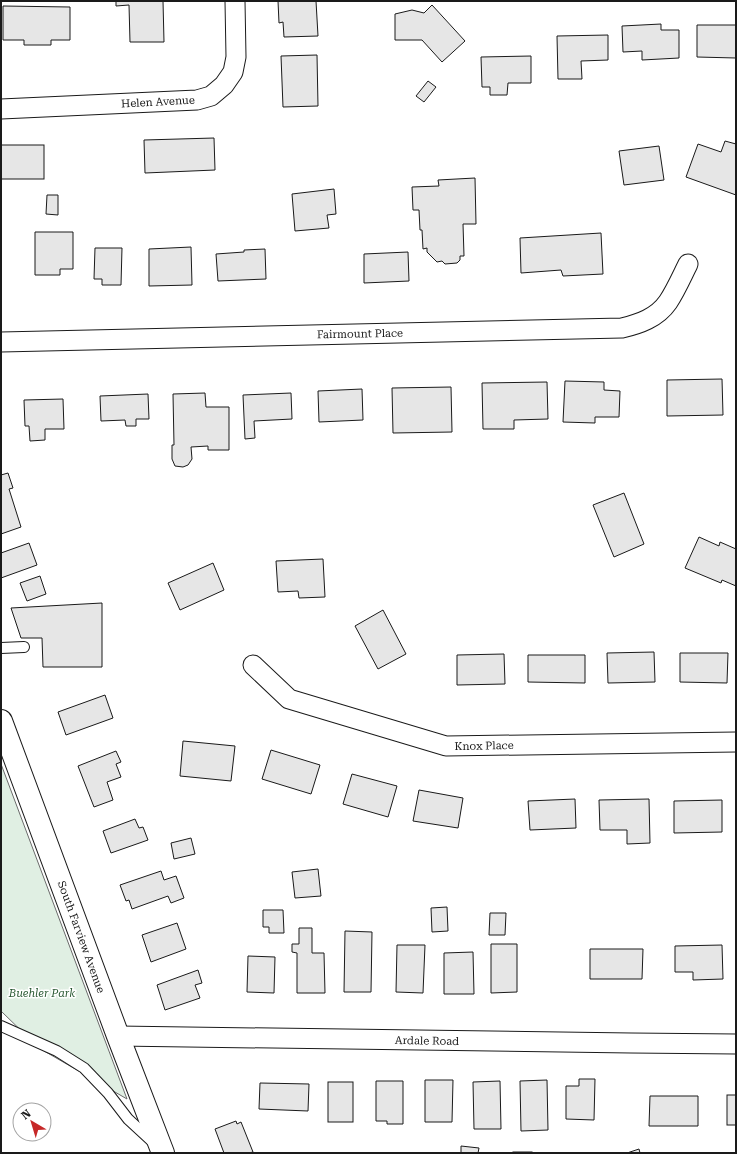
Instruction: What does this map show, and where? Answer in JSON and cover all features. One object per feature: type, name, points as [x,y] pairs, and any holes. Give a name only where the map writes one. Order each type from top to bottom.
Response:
[{"type":"street","name":"Helen Avenue","points":[[1,109],[198,100],[211,96],[224,86],[233,72],[236,57],[235,1]]},
{"type":"street","name":"Fairmount Place","points":[[1,342],[622,328],[639,324],[654,316],[667,303],[688,264]]},
{"type":"street","name":"Knox Place","points":[[253,664],[289,699],[446,746],[736,742]]},
{"type":"street","name":"South Farview Avenue","points":[[1,721],[162,1152]]},
{"type":"street","name":"Ardale Road","points":[[118,1036],[736,1044]]},
{"type":"lane","points":[[1,648],[24,648]]},
{"type":"lane","points":[[1,1026],[57,1051],[84,1068],[108,1093],[128,1119],[162,1152]]},
{"type":"green space","name":"Buehler Park","points":[[1,764],[127,1099],[39,1048],[1,1011]]},
{"type":"building","points":[[116,1],[163,1],[164,42],[130,42],[129,5],[116,6]]},
{"type":"building","points":[[278,1],[316,1],[318,36],[284,37],[283,22],[279,23]]},
{"type":"building","points":[[432,5],[465,41],[442,62],[422,40],[395,40],[395,14],[412,10],[424,13]]},
{"type":"building","points":[[3,6],[70,7],[70,40],[51,40],[51,45],[24,45],[24,40],[3,40]]},
{"type":"building","points":[[661,24],[661,30],[679,30],[679,58],[642,60],[642,51],[623,52],[622,26]]},
{"type":"building","points":[[697,25],[736,25],[736,58],[697,57]]},
{"type":"building","points":[[608,35],[608,60],[581,61],[582,79],[558,79],[557,36]]},
{"type":"building","points":[[317,55],[318,106],[283,107],[281,56]]},
{"type":"building","points":[[531,56],[531,83],[508,83],[507,95],[490,95],[490,87],[482,87],[481,57]]},
{"type":"building","points":[[428,81],[436,87],[424,102],[416,96]]},
{"type":"building","points":[[214,138],[215,170],[145,173],[144,140]]},
{"type":"building","points":[[725,141],[736,144],[736,195],[686,177],[698,144],[721,152]]},
{"type":"building","points":[[1,145],[44,145],[44,179],[1,179]]},
{"type":"building","points":[[659,146],[664,180],[624,185],[619,151]]},
{"type":"building","points":[[475,178],[476,224],[463,224],[464,256],[460,256],[460,260],[457,263],[445,264],[442,261],[437,262],[427,252],[427,248],[423,249],[419,210],[413,210],[412,187],[439,186],[438,180]]},
{"type":"building","points":[[334,189],[336,214],[327,215],[329,228],[295,231],[292,194]]},
{"type":"building","points":[[47,195],[58,195],[58,215],[46,214]]},
{"type":"building","points":[[35,232],[73,232],[73,269],[60,269],[60,275],[35,275]]},
{"type":"building","points":[[601,233],[603,274],[563,276],[561,270],[521,273],[520,238]]},
{"type":"building","points":[[191,247],[192,285],[149,286],[149,249]]},
{"type":"building","points":[[95,248],[122,248],[121,285],[102,285],[102,279],[94,279]]},
{"type":"building","points":[[265,249],[266,279],[218,281],[216,254]]},
{"type":"building","points":[[408,252],[409,281],[364,283],[364,254]]},
{"type":"building","points":[[722,379],[723,415],[667,416],[667,380]]},
{"type":"building","points":[[565,381],[604,382],[604,390],[620,391],[619,417],[595,417],[595,423],[563,422]]},
{"type":"building","points":[[547,382],[548,419],[514,420],[514,429],[483,429],[482,383]]},
{"type":"building","points":[[451,387],[452,432],[393,433],[392,388]]},
{"type":"building","points":[[362,389],[363,420],[319,422],[318,391]]},
{"type":"building","points":[[205,393],[206,407],[229,407],[229,450],[208,450],[208,446],[191,447],[192,459],[188,465],[183,467],[175,466],[172,459],[172,445],[174,445],[173,394]]},
{"type":"building","points":[[291,393],[292,419],[254,421],[255,438],[245,439],[243,395]]},
{"type":"building","points":[[148,394],[149,419],[136,419],[136,426],[126,426],[125,420],[101,421],[100,396]]},
{"type":"building","points":[[63,399],[64,429],[45,429],[45,440],[30,441],[29,426],[25,426],[24,400]]},
{"type":"building","points":[[8,473],[13,488],[9,489],[21,527],[1,534],[1,475]]},
{"type":"building","points":[[624,493],[644,544],[614,557],[593,505]]},
{"type":"building","points":[[699,537],[719,546],[720,542],[736,549],[736,586],[722,580],[721,583],[685,568]]},
{"type":"building","points":[[29,543],[37,565],[1,578],[1,553]]},
{"type":"building","points":[[323,559],[325,597],[299,598],[298,591],[278,592],[276,561]]},
{"type":"building","points":[[213,563],[224,590],[180,610],[168,583]]},
{"type":"building","points":[[40,576],[46,594],[27,601],[20,583]]},
{"type":"building","points":[[102,603],[102,667],[43,667],[42,638],[21,638],[11,608]]},
{"type":"building","points":[[383,610],[406,654],[378,669],[355,626]]},
{"type":"building","points":[[654,652],[655,682],[608,683],[607,653]]},
{"type":"building","points":[[680,653],[728,653],[727,683],[680,682]]},
{"type":"building","points":[[504,654],[505,684],[457,685],[457,655]]},
{"type":"building","points":[[528,655],[585,655],[585,683],[528,682]]},
{"type":"building","points":[[105,695],[113,718],[66,735],[58,712]]},
{"type":"building","points":[[183,741],[235,746],[231,781],[180,776]]},
{"type":"building","points":[[271,750],[320,765],[311,794],[262,779]]},
{"type":"building","points":[[116,751],[121,762],[116,764],[121,777],[107,782],[113,800],[94,807],[78,766]]},
{"type":"building","points":[[352,774],[397,786],[388,817],[343,804]]},
{"type":"building","points":[[419,790],[463,798],[458,828],[413,821]]},
{"type":"building","points":[[575,799],[576,828],[530,830],[528,801]]},
{"type":"building","points":[[649,799],[650,843],[627,844],[627,830],[600,830],[599,800]]},
{"type":"building","points":[[722,800],[722,832],[674,833],[674,801]]},
{"type":"building","points":[[135,819],[139,828],[143,827],[148,840],[111,853],[103,831]]},
{"type":"building","points":[[191,838],[195,854],[174,859],[171,843]]},
{"type":"building","points":[[318,869],[321,896],[295,898],[292,872]]},
{"type":"building","points":[[161,871],[164,880],[176,876],[184,898],[171,903],[168,896],[132,909],[129,900],[126,901],[120,885]]},
{"type":"building","points":[[447,907],[448,931],[432,932],[431,908]]},
{"type":"building","points":[[263,910],[283,910],[284,933],[269,933],[269,927],[263,927]]},
{"type":"building","points":[[490,913],[506,913],[505,935],[489,935]]},
{"type":"building","points":[[177,923],[186,949],[151,962],[142,935]]},
{"type":"building","points":[[299,928],[312,928],[312,953],[324,953],[325,993],[297,993],[297,953],[292,952],[292,944],[299,944]]},
{"type":"building","points":[[345,931],[372,932],[371,992],[344,992]]},
{"type":"building","points":[[491,944],[517,944],[517,992],[491,993]]},
{"type":"building","points":[[397,945],[425,945],[423,993],[396,992]]},
{"type":"building","points":[[722,945],[723,979],[693,980],[693,972],[675,972],[675,946]]},
{"type":"building","points":[[590,949],[643,949],[642,979],[590,979]]},
{"type":"building","points":[[473,952],[474,994],[444,994],[444,953]]},
{"type":"building","points":[[248,956],[275,957],[274,993],[247,992]]},
{"type":"building","points":[[198,970],[202,983],[195,985],[200,998],[165,1010],[157,985]]},
{"type":"building","points":[[579,1079],[595,1079],[594,1120],[566,1119],[566,1086],[579,1086]]},
{"type":"building","points":[[425,1080],[453,1080],[452,1122],[425,1122]]},
{"type":"building","points":[[547,1080],[548,1130],[521,1131],[520,1081]]},
{"type":"building","points":[[376,1081],[403,1081],[403,1124],[387,1124],[387,1121],[376,1121]]},
{"type":"building","points":[[500,1081],[501,1129],[474,1129],[473,1082]]},
{"type":"building","points":[[328,1082],[353,1082],[353,1122],[328,1122]]},
{"type":"building","points":[[260,1083],[309,1084],[308,1111],[259,1109]]},
{"type":"building","points":[[727,1095],[736,1095],[736,1125],[727,1125]]},
{"type":"building","points":[[650,1096],[698,1096],[698,1126],[649,1126]]},
{"type":"building","points":[[236,1121],[237,1124],[241,1122],[253,1152],[224,1153],[215,1129]]},
{"type":"building","points":[[461,1146],[479,1148],[478,1153],[461,1153]]},
{"type":"building","points":[[639,1149],[640,1153],[627,1153]]},
{"type":"building","points":[[532,1152],[532,1153],[513,1153]]}]
